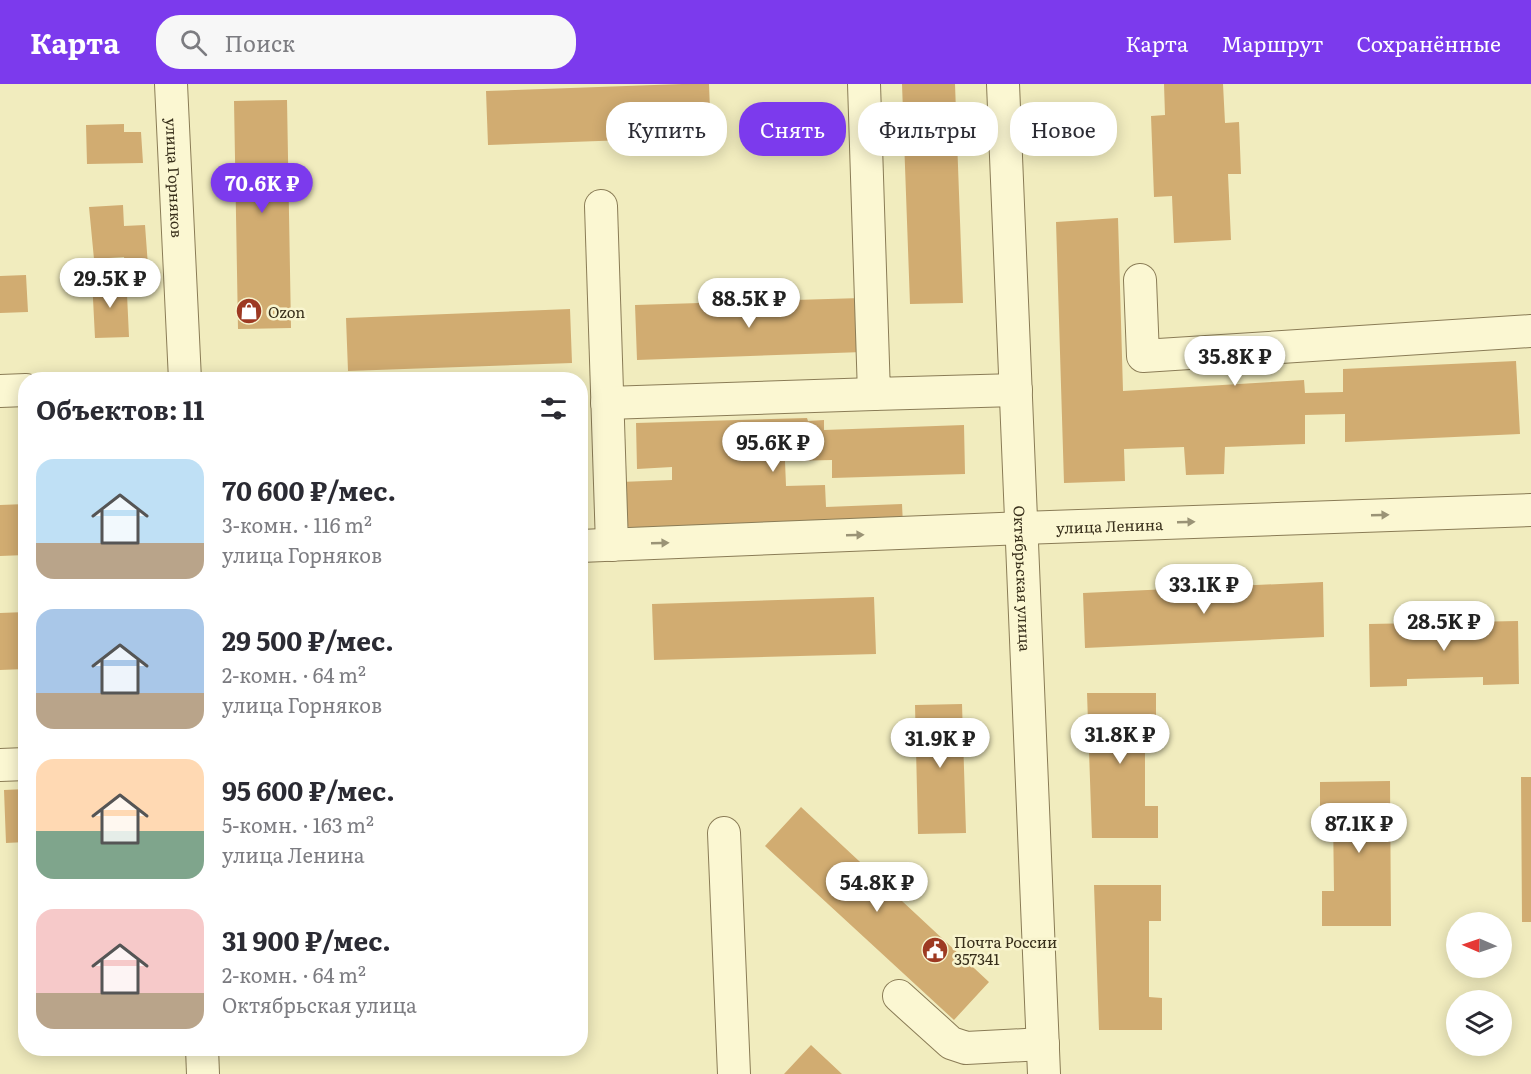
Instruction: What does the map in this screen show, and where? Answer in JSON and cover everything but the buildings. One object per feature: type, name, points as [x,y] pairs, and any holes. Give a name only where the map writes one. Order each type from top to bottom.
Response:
[{"type":"street","name":"улица Горняков","points":[[171,84],[185,372]]},
{"type":"street","points":[[864,84],[874,394]]},
{"type":"street","name":"Октябрьская улица","points":[[1003,84],[1043,1059]]},
{"type":"street","points":[[601,207],[612,545]]},
{"type":"street","points":[[1140,280],[1143,356],[1531,331]]},
{"type":"street","points":[[0,391],[18,390]]},
{"type":"street","points":[[607,403],[1016,390]]},
{"type":"street","name":"улица Ленина","points":[[588,546],[1531,510]]},
{"type":"street","points":[[0,765],[18,764]]},
{"type":"street","points":[[724,833],[734,1074]]},
{"type":"street","points":[[898,996],[951,1043],[966,1048],[1043,1059]]},
{"type":"street","points":[[202,1056],[203,1074]]},
{"type":"place","name":"Ozon","points":[[249,311]]},
{"type":"place","name":"Почта России 357341","points":[[935,950]]}]
